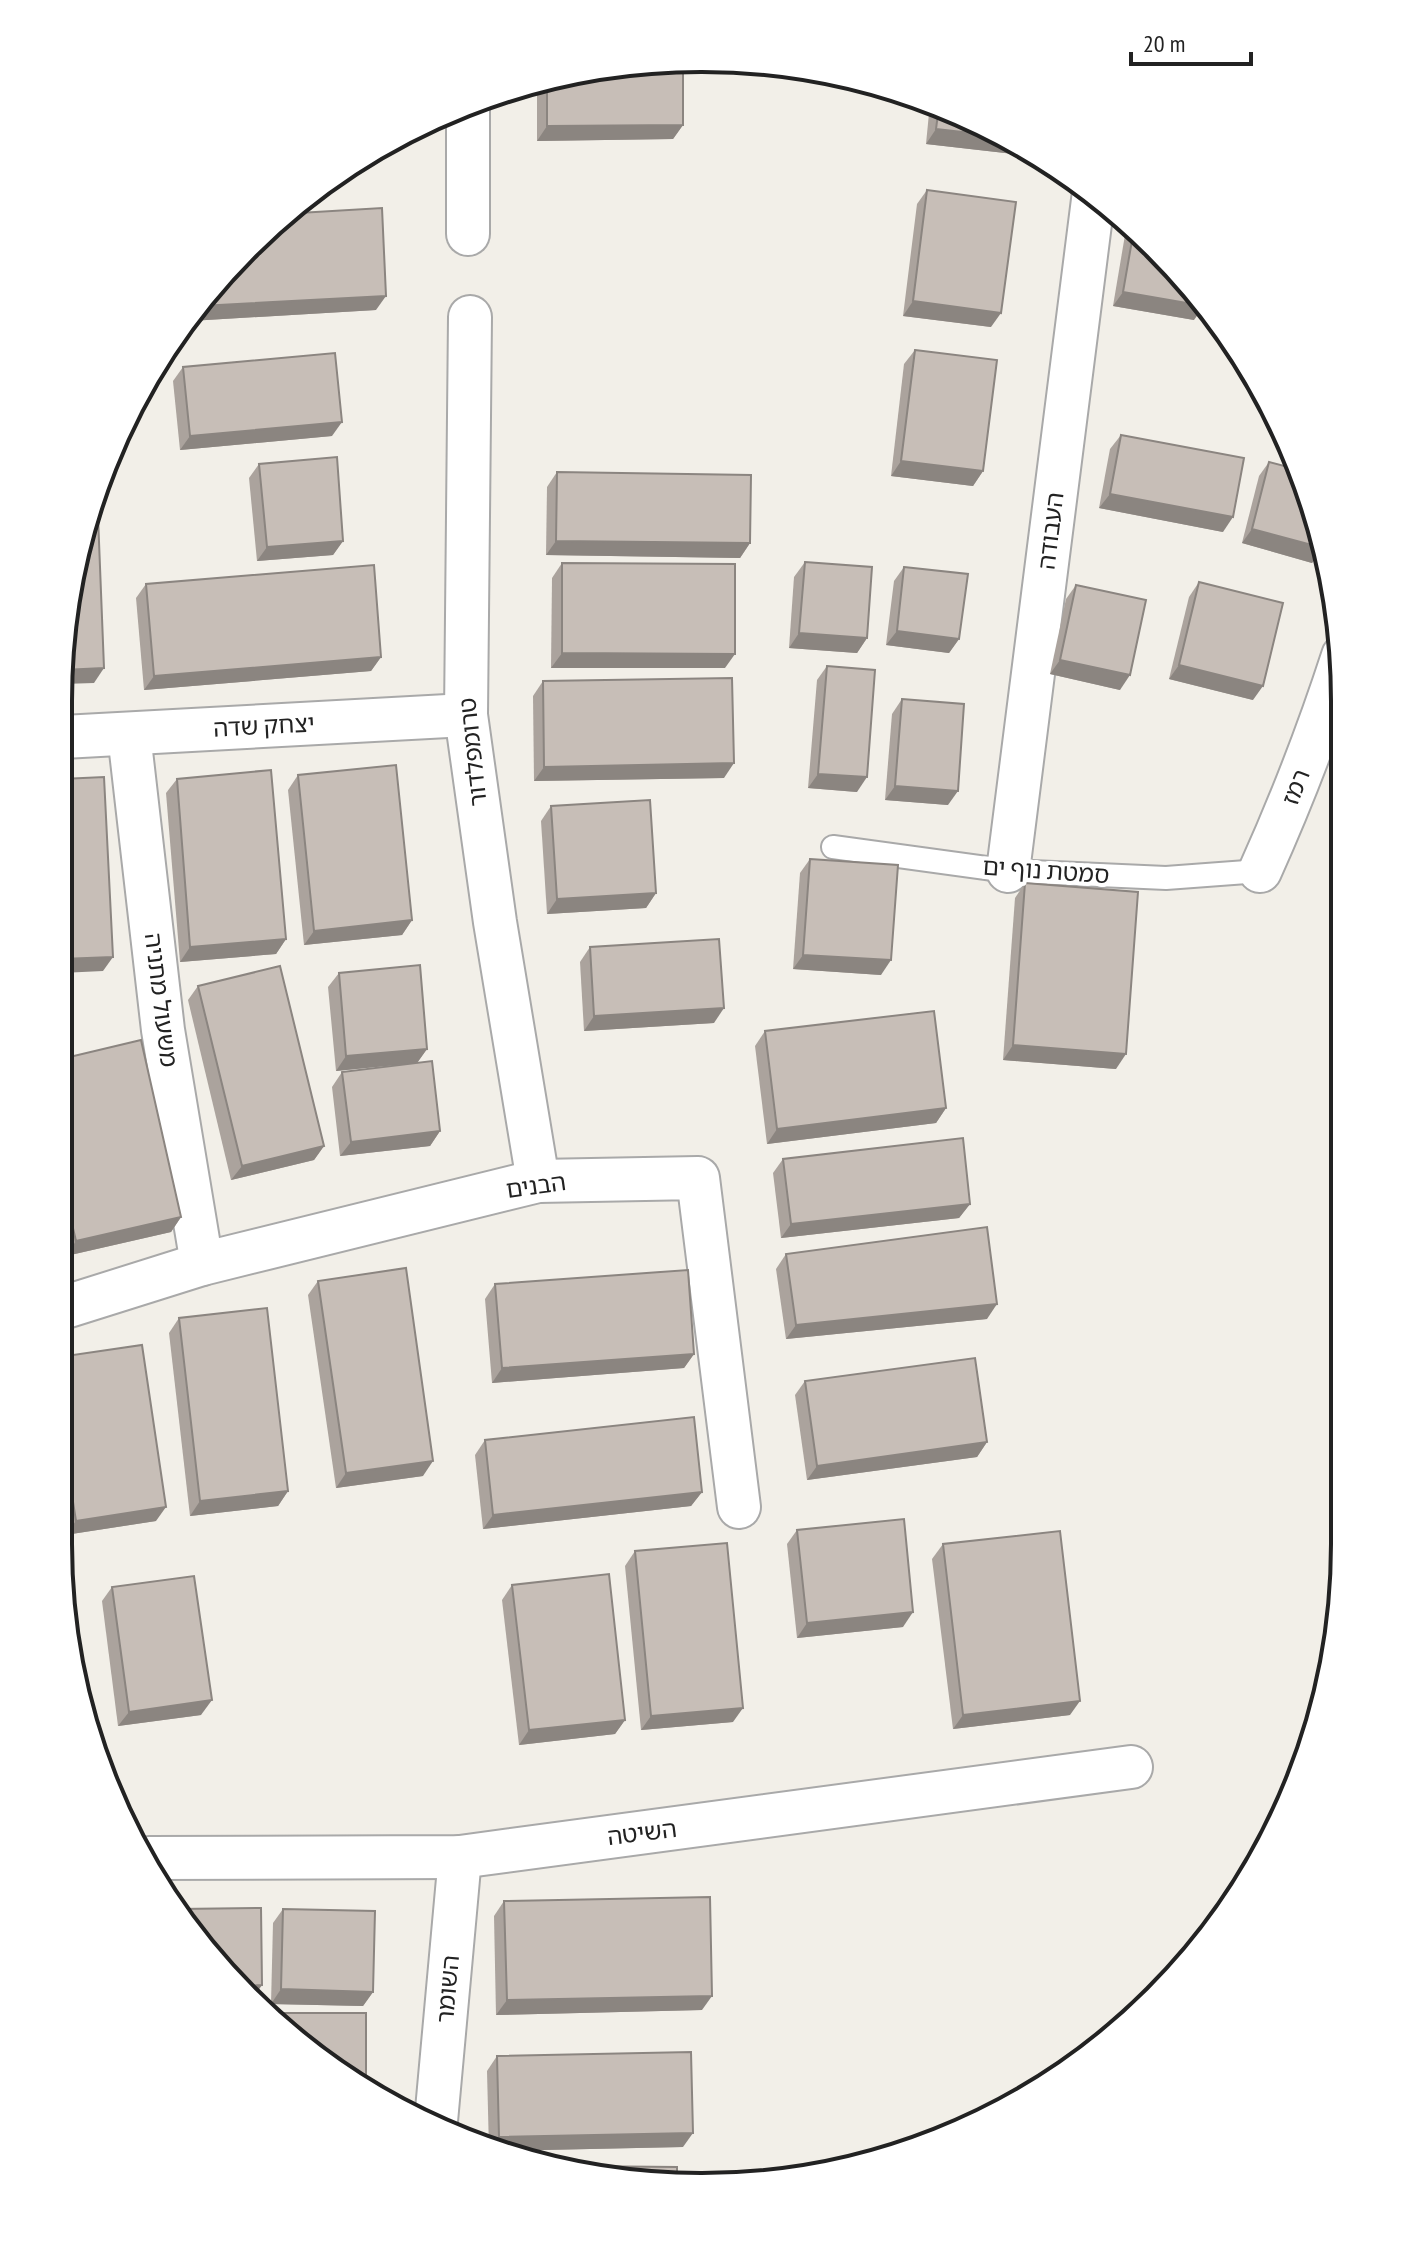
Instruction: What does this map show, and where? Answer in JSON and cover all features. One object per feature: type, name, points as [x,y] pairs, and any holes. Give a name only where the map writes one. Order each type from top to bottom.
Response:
[{"type":"street","points":[[468,117],[468,234]]},
{"type":"street","name":"העבודה","points":[[1008,871],[1092,208]]},
{"type":"street","name":"טרומפלדור","points":[[470,317],[466,715],[495,922],[538,1181]]},
{"type":"street","name":"רמז","points":[[1260,871],[1293,798],[1331,694]]},
{"type":"street","name":"יצחק שדה","points":[[72,737],[466,715]]},
{"type":"street","name":"משעול מתניה","points":[[129,734],[163,1030],[202,1264]]},
{"type":"street","name":"הבנים","points":[[72,1305],[202,1264],[538,1181],[698,1178],[739,1507]]},
{"type":"street","name":"השיטה","points":[[156,1858],[460,1857],[1131,1767]]},
{"type":"street","name":"השומר","points":[[437,2114],[460,1857]]},
{"type":"lane","name":"סמטת נוף ים","points":[[833,847],[1008,871],[1166,878],[1260,871]]},
{"type":"building","points":[[683,72],[683,125],[547,126],[547,91],[619,77]]},
{"type":"building","points":[[937,118],[971,133],[936,129]]},
{"type":"building","points":[[927,190],[1016,202],[1001,313],[913,301]]},
{"type":"building","points":[[382,208],[386,296],[212,305],[256,256],[305,213]]},
{"type":"building","points":[[1132,242],[1189,303],[1123,292]]},
{"type":"building","points":[[915,350],[997,360],[983,471],[901,461]]},
{"type":"building","points":[[335,353],[342,422],[190,436],[183,367]]},
{"type":"building","points":[[1121,435],[1244,458],[1233,517],[1110,494]]},
{"type":"building","points":[[337,457],[343,541],[267,547],[259,464]]},
{"type":"building","points":[[1269,462],[1285,466],[1311,545],[1252,529]]},
{"type":"building","points":[[557,472],[751,475],[750,543],[556,541]]},
{"type":"building","points":[[98,522],[104,668],[73,670],[77,619]]},
{"type":"building","points":[[805,562],[872,567],[867,638],[799,633]]},
{"type":"building","points":[[562,563],[735,564],[735,654],[562,653]]},
{"type":"building","points":[[374,565],[381,657],[154,676],[146,584]]},
{"type":"building","points":[[904,567],[968,574],[959,639],[897,631]]},
{"type":"building","points":[[1199,582],[1283,603],[1263,686],[1179,665]]},
{"type":"building","points":[[1076,585],[1146,600],[1130,675],[1060,660]]},
{"type":"building","points":[[827,666],[875,670],[867,777],[818,774]]},
{"type":"building","points":[[732,678],[734,763],[544,767],[543,681]]},
{"type":"building","points":[[902,699],[964,704],[958,791],[895,786]]},
{"type":"building","points":[[396,765],[412,920],[314,931],[298,775]]},
{"type":"building","points":[[271,770],[286,939],[190,947],[177,779]]},
{"type":"building","points":[[104,777],[113,957],[72,959],[72,779]]},
{"type":"building","points":[[650,800],[656,893],[557,899],[551,806]]},
{"type":"building","points":[[810,859],[898,865],[891,960],[803,955]]},
{"type":"building","points":[[1025,883],[1138,892],[1126,1054],[1013,1045]]},
{"type":"building","points":[[719,939],[724,1008],[594,1016],[590,947]]},
{"type":"building","points":[[420,965],[427,1049],[346,1056],[339,973]]},
{"type":"building","points":[[280,966],[324,1146],[242,1166],[198,986]]},
{"type":"building","points":[[934,1011],[946,1108],[777,1129],[765,1031]]},
{"type":"building","points":[[141,1040],[181,1217],[76,1241],[72,1224],[72,1056]]},
{"type":"building","points":[[432,1061],[440,1131],[351,1142],[342,1072]]},
{"type":"building","points":[[963,1138],[970,1204],[791,1224],[783,1159]]},
{"type":"building","points":[[987,1227],[997,1304],[796,1325],[786,1254]]},
{"type":"building","points":[[406,1268],[433,1461],[346,1473],[318,1281]]},
{"type":"building","points":[[688,1270],[694,1354],[502,1368],[495,1284]]},
{"type":"building","points":[[267,1308],[288,1491],[200,1501],[179,1318]]},
{"type":"building","points":[[142,1345],[166,1507],[76,1521],[72,1496],[72,1355]]},
{"type":"building","points":[[975,1358],[987,1442],[817,1466],[805,1381]]},
{"type":"building","points":[[694,1417],[702,1492],[493,1515],[485,1440]]},
{"type":"building","points":[[904,1519],[913,1612],[807,1623],[797,1530]]},
{"type":"building","points":[[1060,1531],[1080,1701],[963,1715],[943,1544]]},
{"type":"building","points":[[727,1543],[743,1708],[651,1716],[635,1551]]},
{"type":"building","points":[[609,1574],[625,1720],[529,1730],[512,1585]]},
{"type":"building","points":[[194,1576],[212,1700],[129,1712],[112,1587]]},
{"type":"building","points":[[710,1897],[712,1996],[507,2000],[504,1901]]},
{"type":"building","points":[[261,1908],[262,1985],[253,1985],[189,1909]]},
{"type":"building","points":[[283,1909],[375,1911],[373,1992],[281,1989]]},
{"type":"building","points":[[282,2013],[366,2013],[366,2076]]},
{"type":"building","points":[[691,2052],[693,2133],[499,2137],[497,2056]]},
{"type":"building","points":[[610,2166],[677,2167],[677,2172]]}]
